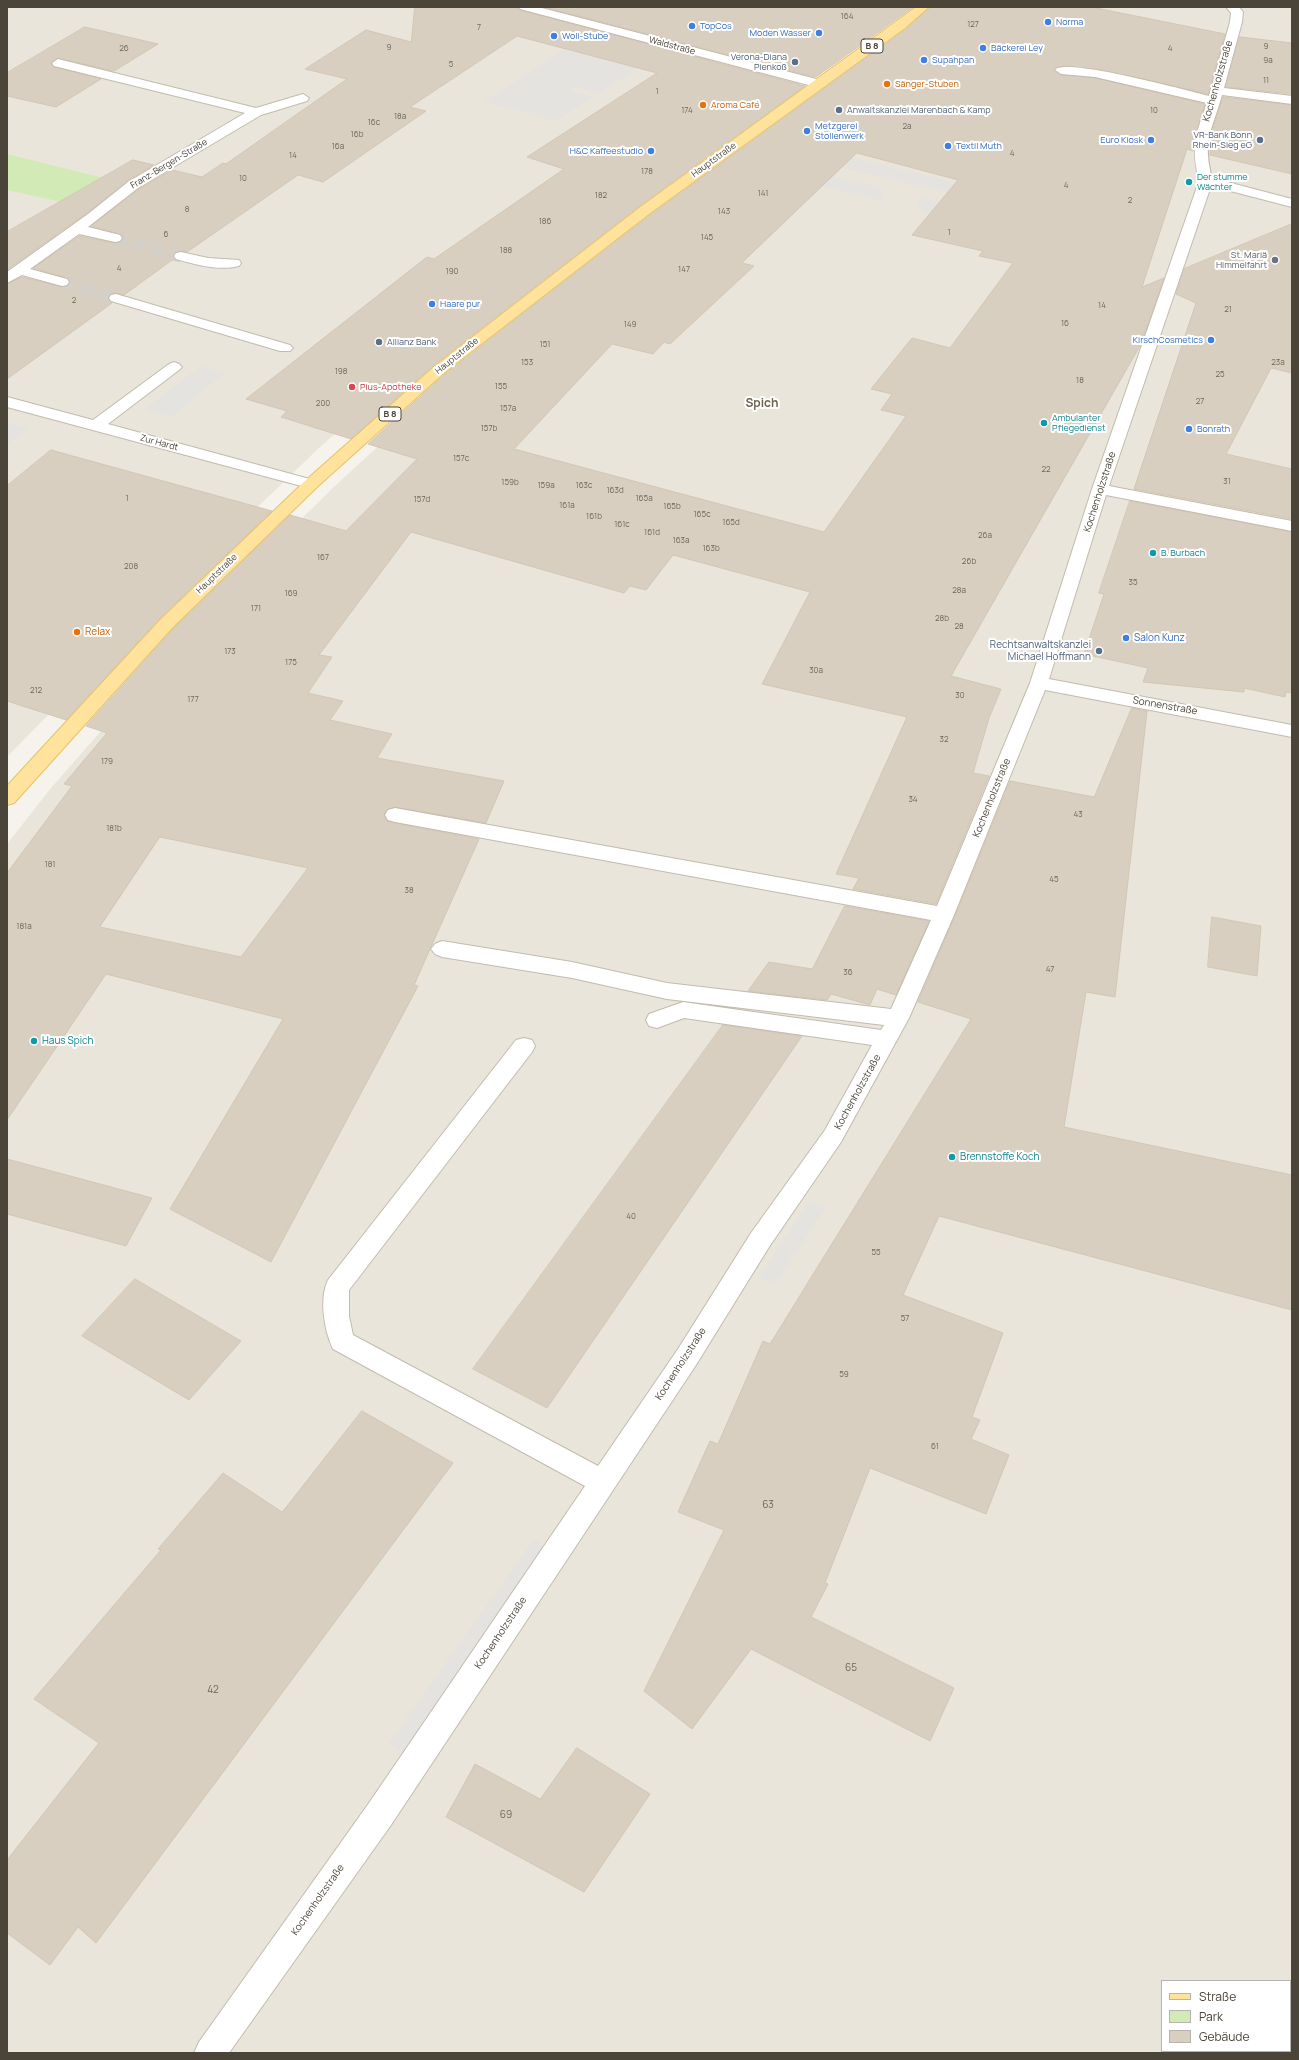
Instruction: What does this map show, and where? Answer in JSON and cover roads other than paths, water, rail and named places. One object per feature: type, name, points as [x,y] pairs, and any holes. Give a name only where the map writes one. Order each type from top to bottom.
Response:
[{"type":"main road","name":"Hauptstraße","points":[[7,798],[166,624],[311,484],[440,369],[494,325],[644,211],[901,25],[923,7]]},
{"type":"street","name":"Waldstraße","points":[[524,7],[820,84]]},
{"type":"street","name":"Kochenholzstraße","points":[[210,2053],[380,1814],[687,1357],[760,1240],[833,1136],[898,1018],[944,914],[1038,684],[1100,489],[1206,181],[1201,161],[1201,139],[1236,22],[1237,12],[1232,7]]},
{"type":"street","points":[[58,63],[256,112]]},
{"type":"street","points":[[1061,70],[1095,73],[1215,96],[1292,100]]},
{"type":"street","name":"Franz-Bergen-Straße","points":[[7,279],[77,229],[133,185],[256,112],[303,98]]},
{"type":"street","points":[[1206,181],[1292,203]]},
{"type":"street","points":[[77,229],[115,238]]},
{"type":"street","points":[[182,256],[210,263],[234,263]]},
{"type":"street","points":[[19,270],[62,282]]},
{"type":"street","points":[[116,298],[285,348]]},
{"type":"street","points":[[96,426],[174,367]]},
{"type":"street","name":"Zur Hardt","points":[[7,402],[311,484]]},
{"type":"street","points":[[1100,489],[1292,526]]},
{"type":"street","name":"Sonnenstraße","points":[[1038,684],[1292,731]]},
{"type":"street","points":[[395,815],[944,914]]},
{"type":"street","points":[[442,949],[572,970],[667,991],[898,1018]]},
{"type":"street","points":[[657,1020],[683,1010],[887,1039]]},
{"type":"street","points":[[524,1046],[338,1287],[338,1322],[342,1341],[602,1482]]},
{"type":"tunnel","points":[[115,238],[181,256]]},
{"type":"tunnel","points":[[62,282],[116,298]]},
{"type":"place","name":"Norma","points":[[1048,22]]},
{"type":"place","name":"TopCos","points":[[692,26]]},
{"type":"place","name":"Moden Wasser","points":[[819,33]]},
{"type":"place","name":"Woll-Stube","points":[[554,36]]},
{"type":"place","name":"Bäckerei Ley","points":[[983,48]]},
{"type":"place","name":"Supahpan","points":[[924,60]]},
{"type":"place","name":"Verona-Diana Pienkoß","points":[[795,62]]},
{"type":"place","name":"Sänger-Stuben","points":[[887,84]]},
{"type":"place","name":"Aroma Café","points":[[703,105]]},
{"type":"place","name":"Anwaltskanzlei Marenbach & Kamp","points":[[839,110]]},
{"type":"place","name":"Metzgerei Stollenwerk","points":[[807,131]]},
{"type":"place","name":"Euro Kiosk","points":[[1151,140]]},
{"type":"place","name":"VR-Bank Bonn Rhein-Sieg eG","points":[[1260,140]]},
{"type":"place","name":"Textil Muth","points":[[948,146]]},
{"type":"place","name":"H&C Kaffeestudio","points":[[651,151]]},
{"type":"place","name":"Der stumme Wächter","points":[[1189,182]]},
{"type":"place","name":"St. Mariä Himmelfahrt","points":[[1275,260]]},
{"type":"place","name":"Haare pur","points":[[432,304]]},
{"type":"place","name":"KirschCosmetics","points":[[1211,340]]},
{"type":"place","name":"Allianz Bank","points":[[379,342]]},
{"type":"place","name":"Pius-Apotheke","points":[[352,387]]},
{"type":"place","name":"Ambulanter Pflegedienst","points":[[1044,423]]},
{"type":"place","name":"Bonrath","points":[[1189,429]]},
{"type":"place","name":"B. Burbach","points":[[1153,553]]},
{"type":"place","name":"Relax","points":[[77,632]]},
{"type":"place","name":"Salon Kunz","points":[[1126,638]]},
{"type":"place","name":"Rechtsanwaltskanzlei Michael Hoffmann","points":[[1099,651]]},
{"type":"place","name":"Haus Spich","points":[[34,1041]]},
{"type":"place","name":"Brennstoffe Koch","points":[[952,1157]]},
{"type":"district","name":"Spich","points":[[762,404]]}]
